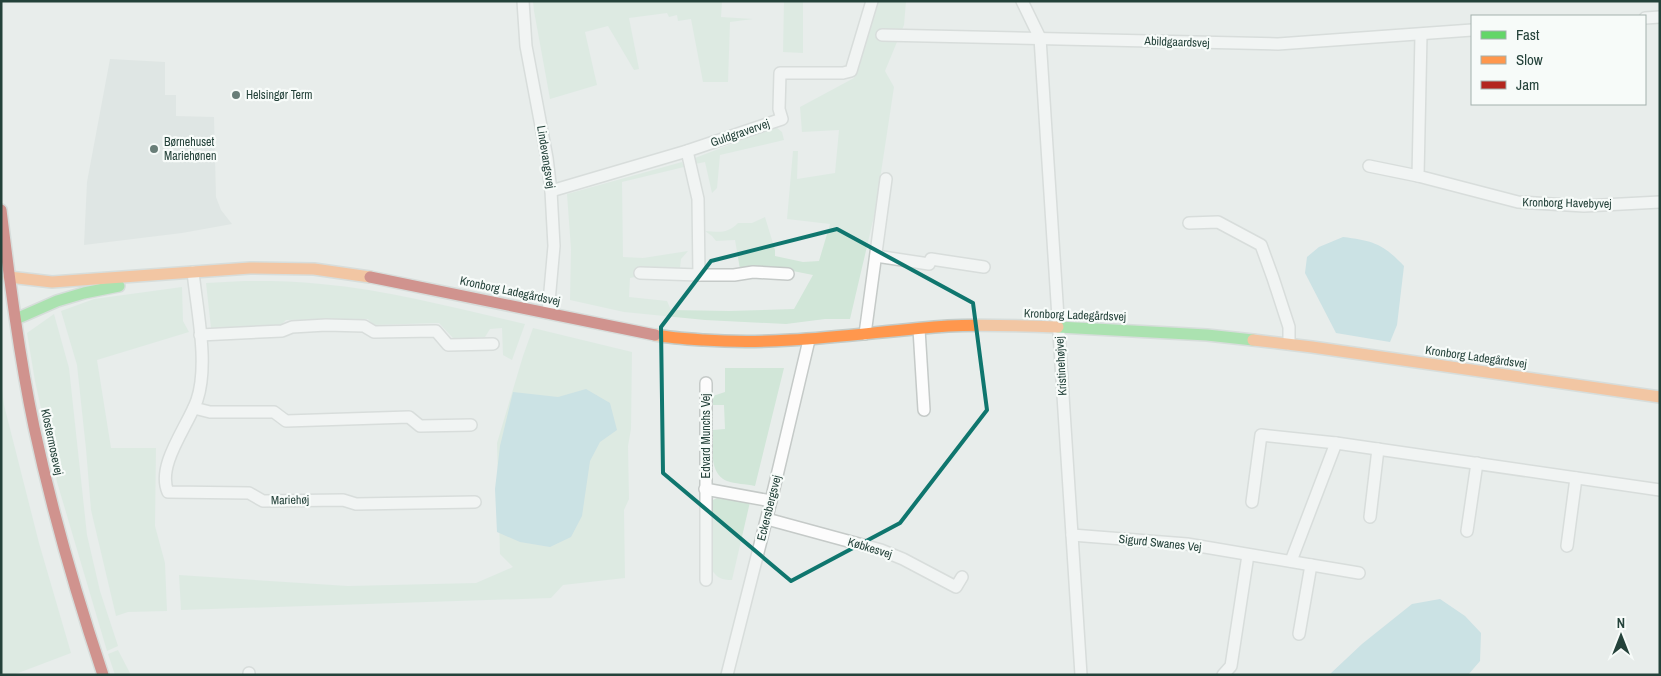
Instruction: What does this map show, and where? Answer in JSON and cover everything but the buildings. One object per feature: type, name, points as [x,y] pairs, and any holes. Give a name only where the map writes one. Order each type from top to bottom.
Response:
[{"type":"street","name":"Lindevangsvej","points":[[523,1],[526,46],[547,158],[551,191],[554,246],[548,313]]},
{"type":"street","name":"Guldgravervej","points":[[551,191],[687,151],[782,119],[779,109],[780,73],[843,73],[852,71],[872,1]]},
{"type":"street","name":"Kristinehøjvej","points":[[1022,1],[1040,38],[1081,675]]},
{"type":"street","points":[[1646,18],[1660,17]]},
{"type":"street","name":"Abildgaardsvej","points":[[882,34],[1278,44],[1471,30]]},
{"type":"street","points":[[1418,176],[1421,34]]},
{"type":"street","points":[[687,151],[698,199],[699,275]]},
{"type":"street","name":"Kronborg Havebyvej","points":[[1369,166],[1418,176],[1518,202],[1584,206],[1660,202]]},
{"type":"street","points":[[865,334],[886,179]]},
{"type":"street","name":"Klostermosevej","points":[[1,210],[9,277],[27,388],[43,466],[84,618],[103,675]]},
{"type":"street","points":[[1188,224],[1218,222],[1260,245],[1289,327],[1289,344]]},
{"type":"street","points":[[876,256],[929,264],[931,259],[984,267]]},
{"type":"street","name":"Kronborg Ladegårdsvej","points":[[9,277],[52,282],[250,268],[314,269],[365,276],[666,337],[732,342],[809,340],[982,325],[1207,335],[1289,344],[1660,398]]},
{"type":"street","name":"Mariehøj","points":[[193,272],[203,367],[201,387],[194,408],[174,444],[164,484],[168,492],[249,493],[263,500],[343,500],[356,504],[475,502]]},
{"type":"street","points":[[640,273],[734,275],[753,272],[788,274]]},
{"type":"street","name":"Kronborg Ladegårdsvej","points":[[16,319],[56,302],[84,293],[136,282],[149,275]]},
{"type":"street","points":[[200,335],[282,331],[292,327],[364,326],[374,332],[436,331],[448,345],[493,344]]},
{"type":"street","points":[[919,329],[924,410]]},
{"type":"street","name":"Eckersbergsvej","points":[[729,674],[809,340]]},
{"type":"street","name":"Edvard Munchs Vej","points":[[706,383],[706,580]]},
{"type":"street","points":[[194,408],[210,412],[274,412],[286,421],[409,417],[420,426],[471,425]]},
{"type":"street","points":[[1252,502],[1261,435],[1336,443],[1660,490]]},
{"type":"street","points":[[1290,561],[1336,443]]},
{"type":"street","points":[[1370,517],[1378,449]]},
{"type":"street","points":[[1467,532],[1477,463]]},
{"type":"street","points":[[1567,546],[1576,478]]},
{"type":"street","name":"Edvard Munchs Vej","points":[[705,489],[771,501]]},
{"type":"street","name":"Købkesvej","points":[[766,519],[881,550],[956,588],[962,577]]},
{"type":"street","name":"Sigurd Swanes Vej","points":[[1072,535],[1187,544],[1359,573]]},
{"type":"street","points":[[1223,675],[1231,666],[1248,555]]},
{"type":"street","points":[[1299,634],[1311,565]]},
{"type":"highlighted area","points":[[837,229],[973,303],[987,410],[900,523],[791,581],[663,473],[661,327],[711,261]]},
{"type":"shaded area","name":"Børnehuset Mariehønen","points":[[110,59],[165,62],[165,95],[176,95],[176,116],[214,117],[216,197],[221,210],[232,224],[182,233],[84,245],[87,182]]},
{"type":"green space","points":[[533,1],[722,1],[721,17],[753,19],[730,22],[728,82],[703,82],[691,19],[678,21],[677,15],[669,17],[667,13],[629,18],[639,69],[634,70],[608,26],[585,32],[597,85],[550,99]]},
{"type":"green space","points":[[784,1],[803,1],[803,53],[783,52]]},
{"type":"green space","points":[[876,1],[906,1],[904,25],[885,71],[894,87],[875,212],[850,319],[825,319],[786,324],[705,320],[624,312],[570,300],[571,249],[567,194],[682,162],[684,167],[622,182],[623,257],[643,258],[688,251],[681,259],[680,268],[630,278],[629,297],[667,301],[671,310],[794,309],[813,275],[788,270],[740,269],[735,240],[716,241],[705,231],[726,231],[738,223],[752,223],[765,217],[775,256],[803,262],[819,261],[830,224],[787,219],[793,151],[798,151],[797,179],[835,173],[839,130],[802,132],[800,107],[854,78]]},
{"type":"green space","points":[[776,127],[782,132],[784,140],[720,155],[717,188],[712,193],[705,162],[695,164],[695,158]]},
{"type":"green space","points":[[244,281],[302,282],[347,287],[424,301],[525,324],[512,360],[503,355],[502,328],[490,329],[485,337],[457,339],[453,338],[439,323],[373,325],[368,319],[286,320],[280,326],[211,328],[206,283]]},
{"type":"green space","points":[[182,287],[183,321],[189,332],[97,360],[111,448],[156,448],[155,526],[165,563],[167,611],[128,612],[116,616],[91,510],[77,365],[61,311],[94,299]]},
{"type":"green space","points":[[54,314],[69,368],[87,535],[100,591],[118,646],[107,651],[57,482],[35,381],[27,333]]},
{"type":"green space","points":[[533,328],[632,352],[631,429],[628,446],[629,499],[624,510],[625,578],[563,585],[551,598],[181,610],[179,575],[348,586],[476,583],[513,567],[500,554],[497,443]]},
{"type":"green space","points":[[725,368],[784,368],[755,486],[727,481],[721,477],[714,466],[712,451],[713,430],[725,429],[724,405],[713,405],[713,396],[725,392]]},
{"type":"green space","points":[[1,381],[4,405],[39,543],[71,653],[13,675],[1,675]]},
{"type":"green space","points":[[719,497],[750,502],[732,580],[720,578],[712,570],[711,501]]},
{"type":"green space","points":[[118,650],[131,675],[115,675],[108,654]]},
{"type":"water","points":[[1343,237],[1363,240],[1384,248],[1404,266],[1397,325],[1390,342],[1336,333],[1305,273],[1307,257],[1319,247]]},
{"type":"water","points":[[586,389],[610,403],[617,430],[600,442],[590,461],[582,516],[571,537],[550,547],[520,542],[497,532],[495,489],[500,446],[513,392],[558,397]]},
{"type":"water","points":[[1440,599],[1465,616],[1481,633],[1480,661],[1468,675],[1329,675],[1362,644],[1412,604]]},
{"type":"traffic: fast","points":[[16,319],[57,301],[119,286]]},
{"type":"traffic: fast","points":[[1058,327],[1207,335],[1253,340]]},
{"type":"traffic: slow","points":[[9,277],[52,282],[250,268],[314,269],[370,277]]},
{"type":"traffic: slow","points":[[655,335],[704,340],[765,341],[826,338],[948,326],[1058,327]]},
{"type":"traffic: slow","points":[[1253,340],[1660,397]]},
{"type":"traffic: jam","points":[[1,210],[19,346],[34,427],[65,552],[103,675]]},
{"type":"traffic: jam","points":[[370,277],[655,335]]},
{"type":"place","name":"Helsingør Term","points":[[236,95]]},
{"type":"place","name":"Børnehuset Mariehønen","points":[[154,149]]}]
